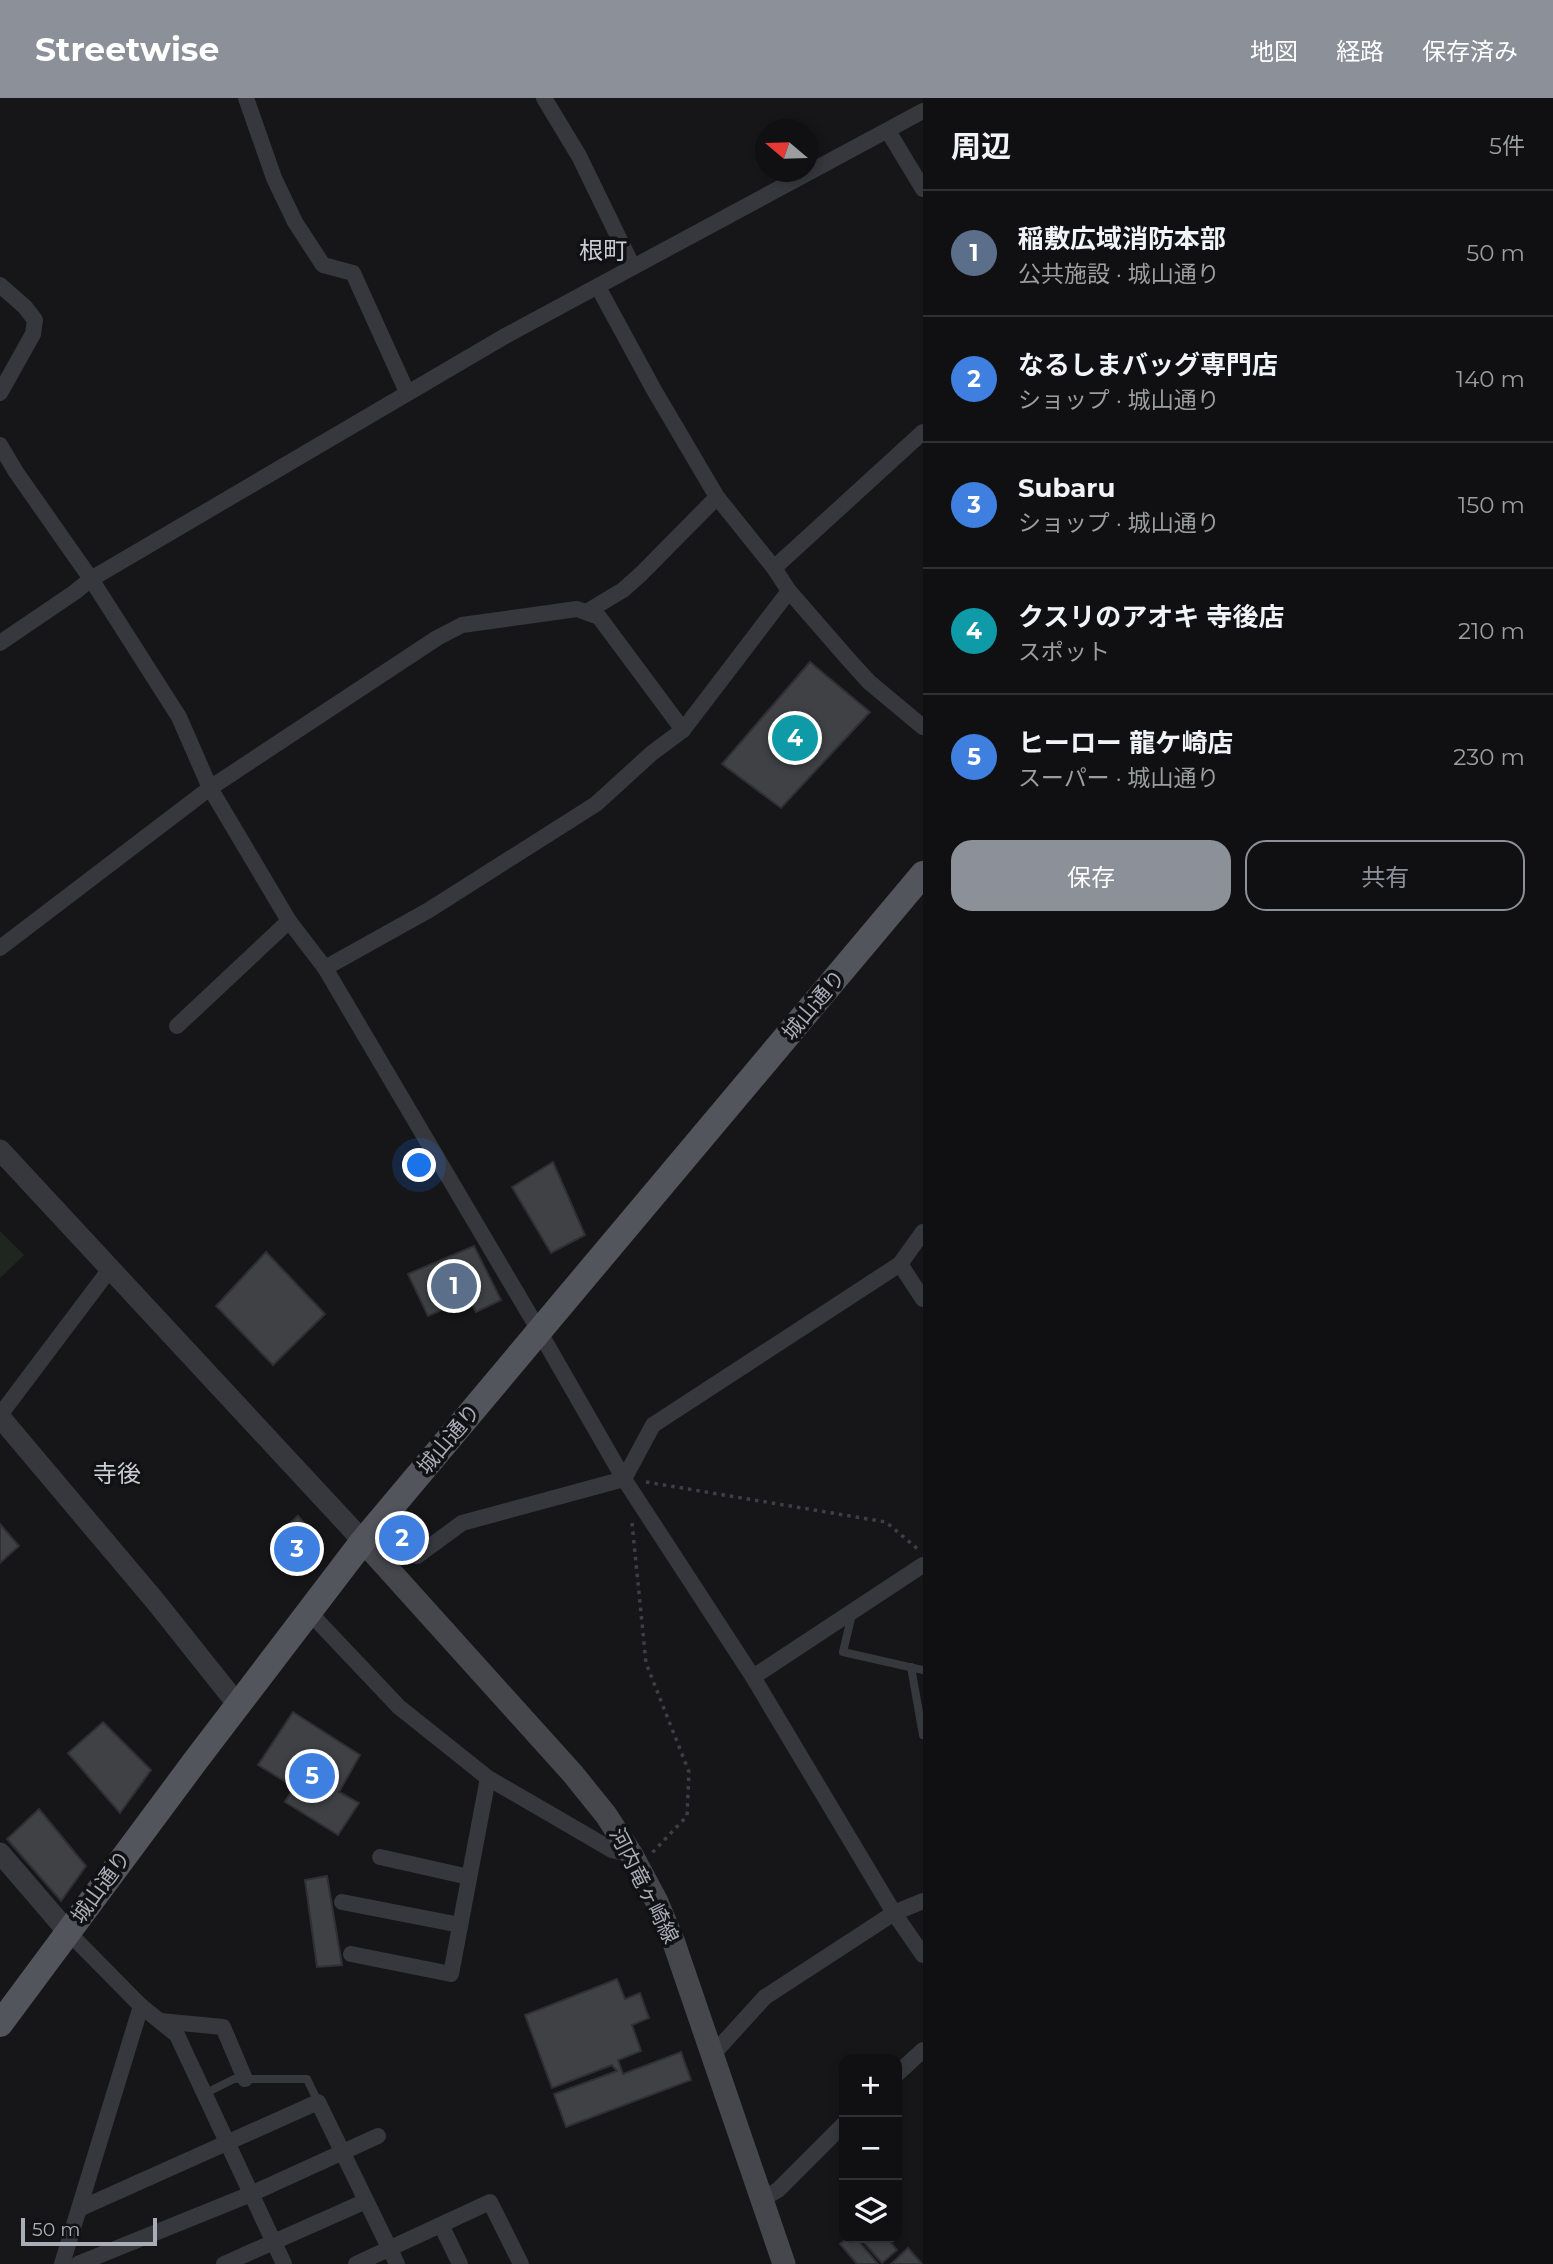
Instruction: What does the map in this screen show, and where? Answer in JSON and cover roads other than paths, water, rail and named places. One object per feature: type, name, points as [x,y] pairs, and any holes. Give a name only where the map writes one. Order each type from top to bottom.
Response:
[{"type":"main road","name":"城山通り","points":[[0,2024],[363,1541],[923,874]]},
{"type":"main road","name":"河内竜ヶ崎線","points":[[363,1541],[573,1774],[606,1815],[635,1861],[674,1942],[784,2264]]},
{"type":"street","points":[[246,98],[274,178],[295,222],[323,265],[353,273],[407,393]]},
{"type":"street","points":[[544,98],[579,156],[633,267]]},
{"type":"street","points":[[0,643],[91,579],[407,393],[598,286],[923,111]]},
{"type":"street","points":[[888,131],[923,189]]},
{"type":"street","points":[[0,285],[25,307],[35,320],[33,334],[0,393]]},
{"type":"street","points":[[598,286],[654,390],[717,497],[789,591],[869,682],[923,727]]},
{"type":"street","points":[[774,568],[923,432]]},
{"type":"street","points":[[0,445],[91,579],[179,717],[210,788],[289,921],[325,968],[540,1331],[624,1479],[752,1677],[894,1913],[923,1955]]},
{"type":"street","points":[[588,611],[623,590],[641,575],[717,497]]},
{"type":"street","points":[[325,968],[429,910],[596,804],[683,730],[789,591]]},
{"type":"street","points":[[0,948],[210,788],[437,638],[462,625],[577,609],[588,611],[599,617],[683,730]]},
{"type":"street","points":[[177,1026],[289,921]]},
{"type":"street","points":[[0,1150],[363,1541]]},
{"type":"street","points":[[417,1556],[462,1523],[624,1479],[653,1425],[900,1264],[923,1233]]},
{"type":"street","points":[[900,1264],[923,1299]]},
{"type":"street","points":[[110,1269],[0,1416],[156,1602],[238,1705]]},
{"type":"street","points":[[752,1677],[923,1565]]},
{"type":"street","points":[[309,1612],[399,1707],[488,1778],[635,1861]]},
{"type":"street","points":[[351,1954],[452,1974],[488,1778]]},
{"type":"street","points":[[0,1853],[68,1932],[141,2006],[177,2035],[284,2264]]},
{"type":"street","points":[[380,1857],[469,1877]]},
{"type":"street","points":[[713,2053],[765,1997],[894,1913],[923,1901]]},
{"type":"street","points":[[342,1902],[460,1925]]},
{"type":"street","points":[[62,2264],[141,2006]]},
{"type":"street","points":[[160,2021],[223,2027],[245,2079]]},
{"type":"street","points":[[902,2069],[923,2050]]},
{"type":"street","points":[[79,2209],[318,2102],[397,2264]]},
{"type":"street","points":[[762,2199],[778,2190],[839,2129]]},
{"type":"street","points":[[78,2264],[251,2194],[378,2136]]},
{"type":"street","points":[[223,2264],[366,2201]]},
{"type":"street","points":[[356,2264],[490,2202],[521,2264]]},
{"type":"street","points":[[441,2225],[460,2264]]},
{"type":"lane","points":[[853,1611],[843,1652],[923,1670]]},
{"type":"lane","points":[[911,1667],[923,1735]]},
{"type":"lane","points":[[204,2094],[234,2079],[307,2079],[318,2102]]},
{"type":"place","name":"クスリのアオキ 寺後店","points":[[795,738]]},
{"type":"place","name":"稲敷広域消防本部","points":[[454,1286]]},
{"type":"place","name":"なるしまバッグ専門店","points":[[402,1538]]},
{"type":"place","name":"Subaru","points":[[297,1549]]},
{"type":"place","name":"ヒーロー 龍ケ崎店","points":[[312,1776]]},
{"type":"district","name":"根町","points":[[603,251]]},
{"type":"district","name":"寺後","points":[[117,1474]]}]
